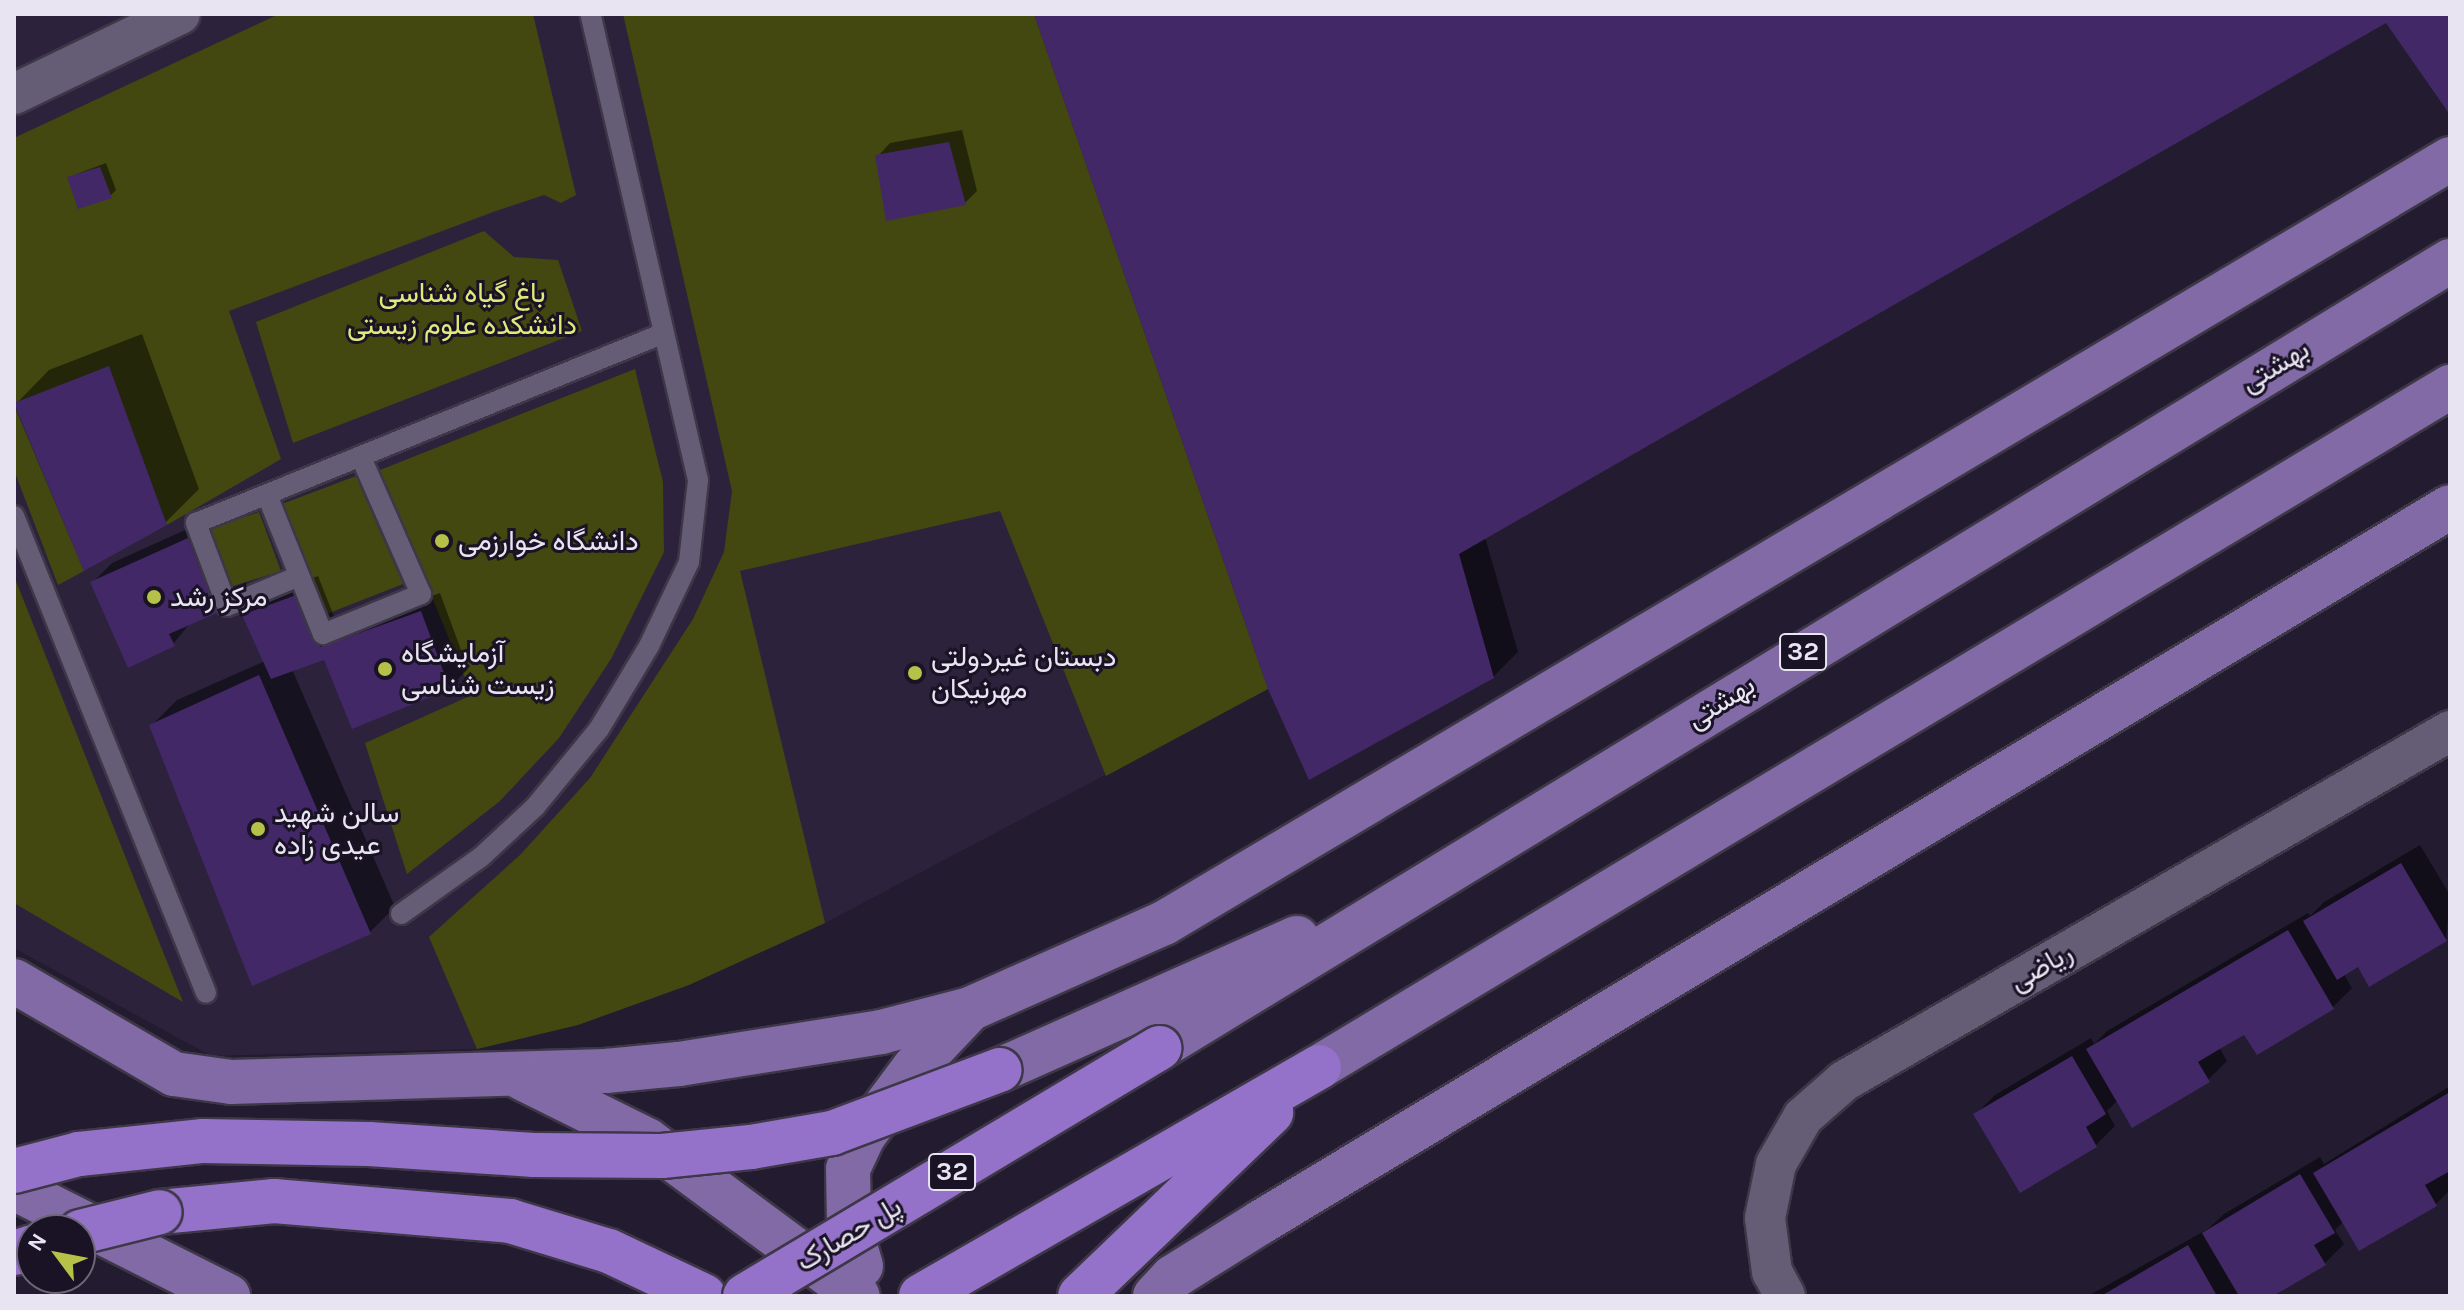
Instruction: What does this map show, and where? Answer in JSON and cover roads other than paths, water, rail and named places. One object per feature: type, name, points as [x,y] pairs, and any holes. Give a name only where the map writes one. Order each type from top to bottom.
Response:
[{"type":"highway","name":"پل حصارک","points":[[745,1296],[1159,1048]]},
{"type":"highway","points":[[921,1296],[1319,1067]]},
{"type":"highway","points":[[1080,1296],[1319,1067]]},
{"type":"highway","points":[[14,1171],[79,1154],[203,1141],[566,1155],[662,1156],[751,1147],[832,1133],[1000,1070]]},
{"type":"highway","points":[[96,1228],[160,1212],[289,1201],[510,1221],[609,1251],[704,1296]]},
{"type":"main road","points":[[14,981],[174,1074],[231,1082],[514,1074],[733,1058],[881,1032],[970,1009],[1164,923],[1219,892],[2450,159]]},
{"type":"main road","name":"بهشتى","points":[[1159,1048],[2450,261]]},
{"type":"main road","points":[[1319,1067],[2450,387]]},
{"type":"main road","points":[[1155,1296],[1173,1277],[1261,1222],[2450,507]]},
{"type":"main road","points":[[1000,1070],[1208,974],[1421,887]]},
{"type":"main road","points":[[887,1296],[861,1268],[849,1225],[848,1169],[864,1135],[914,1068],[970,1009]]},
{"type":"main road","points":[[514,1074],[647,1140],[858,1296]]},
{"type":"main road","points":[[14,1188],[228,1296]]},
{"type":"street","points":[[14,94],[180,14]]},
{"type":"street","name":"ریاضی","points":[[1785,1296],[1772,1272],[1765,1218],[1776,1164],[1803,1117],[1844,1081],[2450,731]]},
{"type":"lane","points":[[401,914],[481,857],[535,807],[599,729],[649,646],[689,562],[698,480],[590,14]]},
{"type":"lane","points":[[299,576],[227,606],[196,523],[662,334]]},
{"type":"lane","points":[[267,495],[323,634],[421,594],[361,457]]},
{"type":"lane","points":[[14,516],[206,993]]},
{"type":"place","name":"دانشگاه خوارزمی","points":[[442,541]]},
{"type":"place","name":"مرکز رشد","points":[[154,597]]},
{"type":"place","name":"آزمایشگاه زیست شناسی","points":[[385,669]]},
{"type":"place","name":"دبستان غیردولتی مهرنیکان","points":[[915,673]]},
{"type":"place","name":"سالن شهید عیدی زاده","points":[[258,829]]},
{"type":"park label","name":"باغ گیاه شناسی دانشکده علوم زیستی","points":[[462,309]]}]
